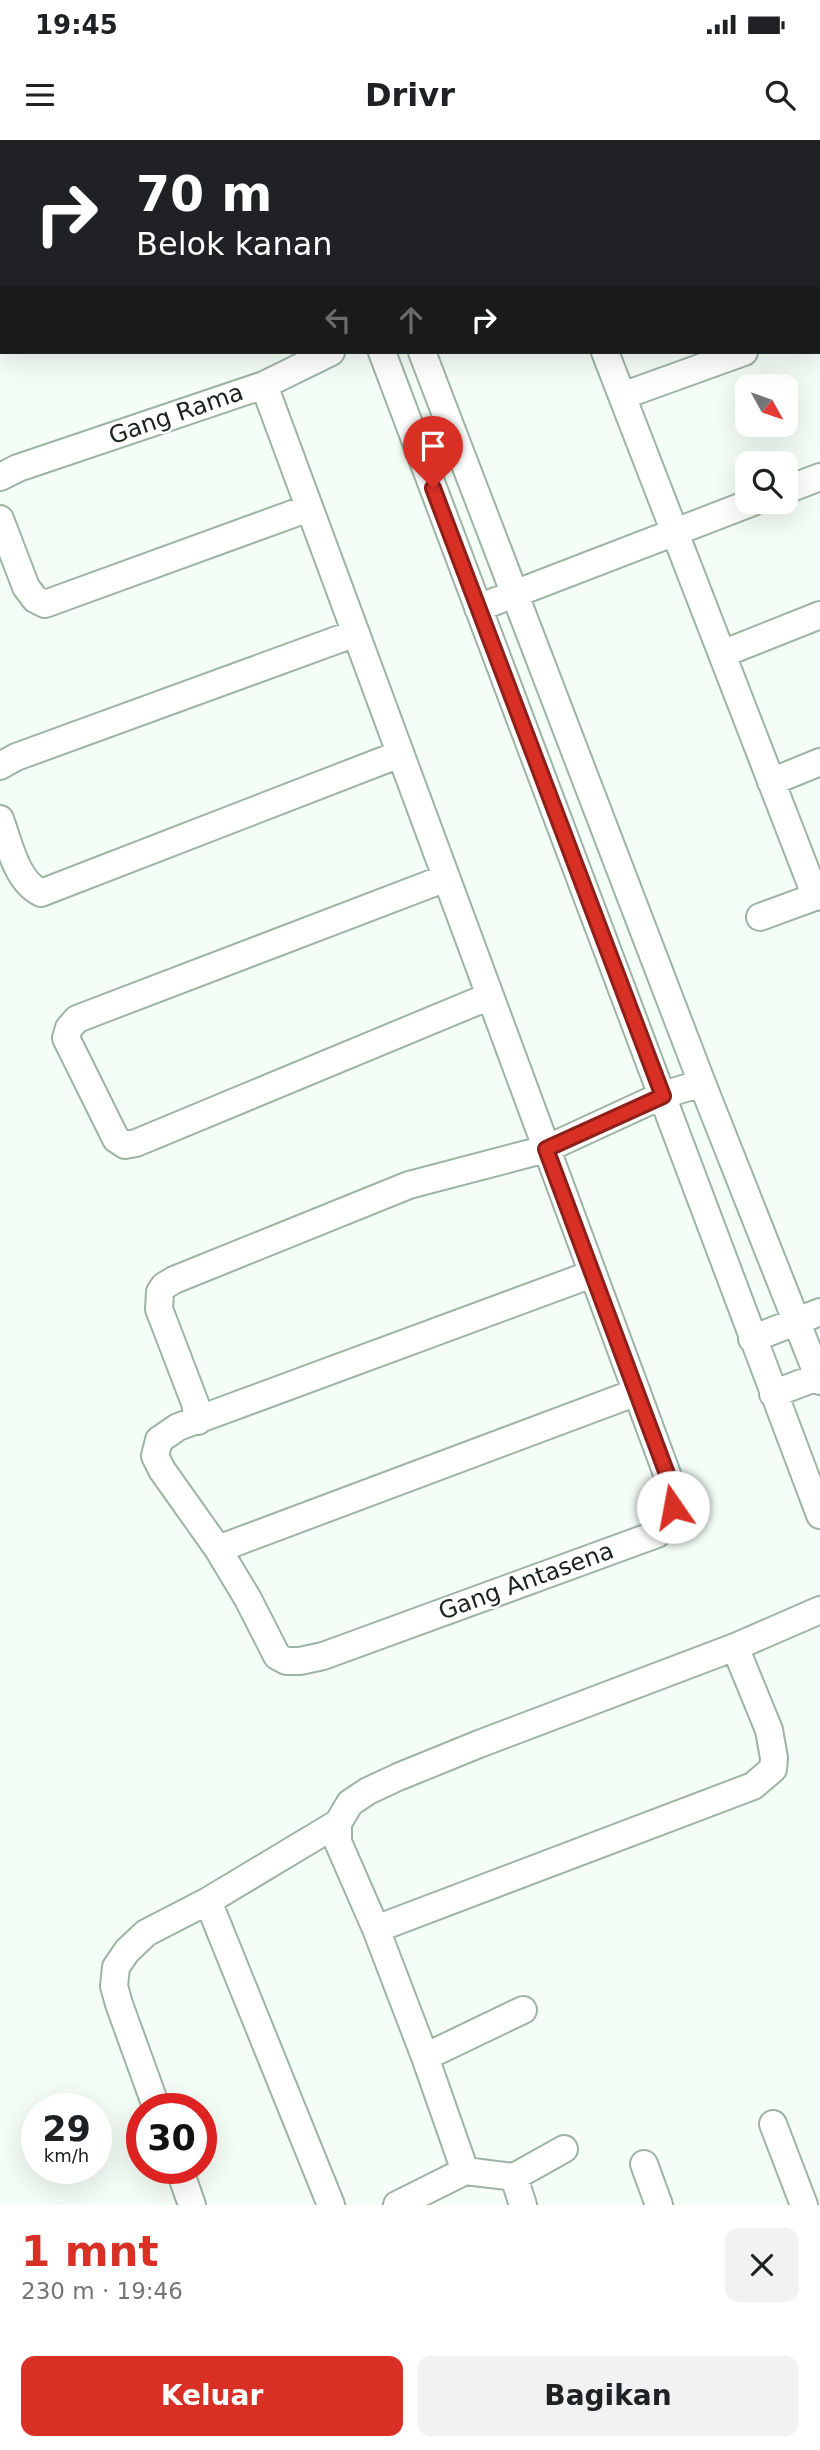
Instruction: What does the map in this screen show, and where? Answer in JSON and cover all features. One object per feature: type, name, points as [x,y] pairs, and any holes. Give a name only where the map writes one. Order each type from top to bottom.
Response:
[{"type":"street","name":"Gang Rama","points":[[9,473],[264,385],[327,354]]},
{"type":"street","points":[[383,354],[820,1515]]},
{"type":"street","points":[[423,354],[702,1083],[808,1317],[819,1378],[773,1394]]},
{"type":"street","points":[[606,354],[771,782],[818,896],[760,917]]},
{"type":"street","points":[[622,396],[738,354]]},
{"type":"street","points":[[218,1549],[637,1392],[264,385]]},
{"type":"street","points":[[798,485],[820,477]]},
{"type":"street","points":[[0,519],[31,595],[45,604],[309,508]]},
{"type":"street","points":[[478,608],[735,509]]},
{"type":"street","points":[[722,654],[820,615]]},
{"type":"street","points":[[0,766],[16,757],[356,633]]},
{"type":"street","points":[[0,819],[19,870],[30,888],[41,893],[400,754]]},
{"type":"street","points":[[771,782],[820,762]]},
{"type":"street","points":[[446,878],[77,1019],[69,1027],[66,1038],[116,1139],[125,1145],[136,1143],[490,996]]},
{"type":"street","points":[[592,1273],[198,1421],[195,1403],[159,1309],[160,1292],[174,1280],[409,1185],[546,1149],[663,1096],[702,1083]]},
{"type":"street","points":[[752,1339],[808,1317]]},
{"type":"street","name":"Gang Antasena","points":[[198,1421],[166,1433],[159,1440],[155,1456],[218,1549],[248,1599],[277,1656],[286,1661],[300,1661],[323,1656],[657,1534],[667,1525],[673,1507],[670,1482],[637,1392]]},
{"type":"street","points":[[151,2093],[114,1986],[116,1968],[127,1951],[146,1933],[208,1901],[338,1823],[350,1803],[368,1791],[480,1744],[735,1647],[820,1610]]},
{"type":"street","points":[[376,1929],[753,1786],[764,1779],[773,1769],[772,1744],[735,1647]]},
{"type":"street","points":[[338,1823],[338,1842],[376,1929],[465,2171]]},
{"type":"street","points":[[208,1901],[331,2205]]},
{"type":"street","points":[[425,2057],[523,2010]]},
{"type":"street","points":[[773,2124],[804,2205]]},
{"type":"street","points":[[397,2205],[465,2171],[514,2177],[564,2149]]},
{"type":"street","points":[[644,2164],[659,2205]]},
{"type":"street","points":[[514,2177],[523,2205]]},
{"type":"street","points":[[185,2184],[192,2205]]},
{"type":"route","points":[[433,488],[663,1096],[546,1149],[670,1482],[673,1507]]}]
